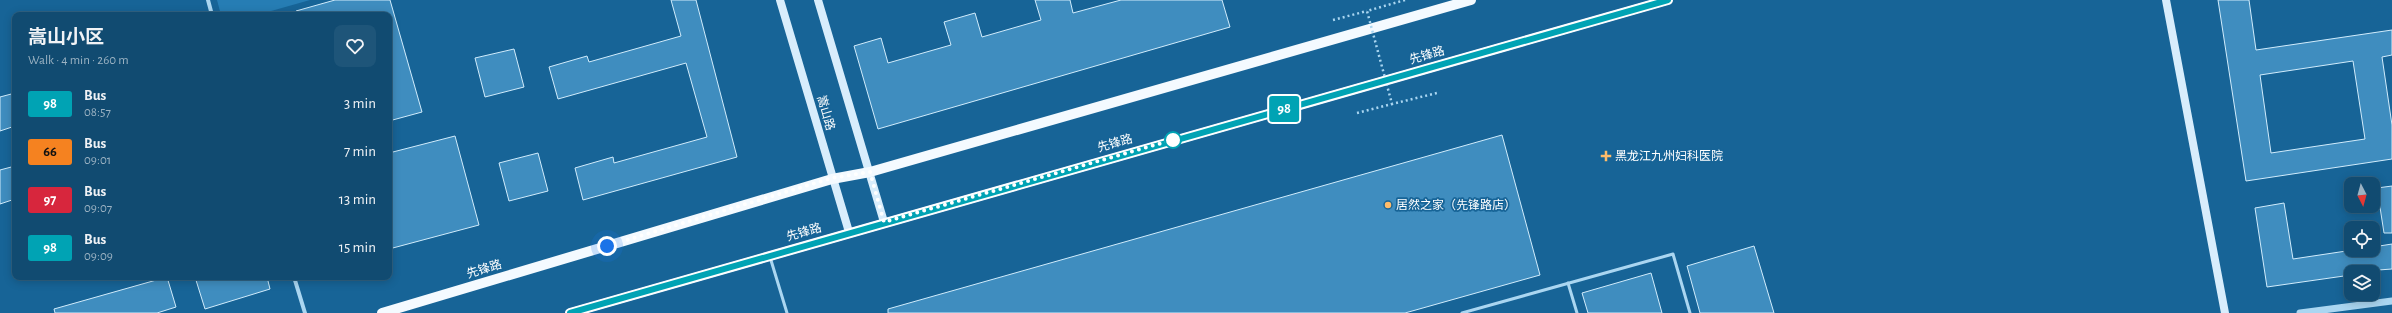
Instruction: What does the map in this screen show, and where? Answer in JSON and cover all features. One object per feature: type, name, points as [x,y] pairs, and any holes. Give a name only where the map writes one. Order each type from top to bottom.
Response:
[{"type":"main road","name":"嵩山路","points":[[780,0],[849,232]]},
{"type":"main road","name":"嵩山路","points":[[818,0],[884,222]]},
{"type":"main road","name":"先锋路","points":[[382,313],[832,178],[870,172],[1471,0]]},
{"type":"main road","name":"先锋路","points":[[570,313],[884,222],[1668,0]]},
{"type":"main road","points":[[2166,0],[2225,313]]},
{"type":"street","points":[[208,0],[211,12]]},
{"type":"street","points":[[295,280],[305,313]]},
{"type":"street","points":[[2300,313],[2392,301]]},
{"type":"lane","points":[[1464,313],[1673,254],[1690,313]]},
{"type":"lane","points":[[770,255],[787,313]]},
{"type":"lane","points":[[1568,283],[1577,313]]},
{"type":"path","points":[[1333,20],[1405,0]]},
{"type":"path","points":[[1367,11],[1392,104]]},
{"type":"path","points":[[1357,113],[1436,93]]},
{"type":"shaded area","points":[[217,0],[310,0],[268,12],[220,12]]},
{"type":"building","points":[[335,0],[390,0],[422,112],[392,120],[392,12],[296,11]]},
{"type":"building","points":[[671,0],[696,0],[737,157],[583,200],[575,168],[613,157],[614,163],[707,137],[686,63],[558,99],[549,67],[587,56],[589,62],[681,36]]},
{"type":"building","points":[[1035,0],[1070,0],[1073,13],[1121,0],[1222,0],[1230,27],[878,129],[854,46],[881,38],[888,63],[951,45],[944,22],[975,13],[982,37],[1041,20]]},
{"type":"building","points":[[2218,0],[2249,0],[2256,50],[2392,30],[2392,55],[2382,57],[2392,125],[2392,159],[2246,181]],"holes":[[[2353,61],[2365,139],[2271,153],[2260,75]]]},
{"type":"building","points":[[514,49],[524,87],[485,97],[475,58]]},
{"type":"building","points":[[12,94],[12,127],[0,131],[0,97]]},
{"type":"building","name":"居然之家（先锋路店）","points":[[1502,135],[1540,275],[1405,313],[888,313],[888,309]]},
{"type":"building","points":[[455,136],[479,225],[392,248],[392,152]]},
{"type":"building","points":[[538,153],[548,191],[509,201],[499,163]]},
{"type":"building","points":[[12,167],[12,200],[0,204],[0,170]]},
{"type":"building","points":[[2392,186],[2392,233],[2384,233],[2380,207],[2380,188]]},
{"type":"building","points":[[2284,203],[2293,259],[2344,251],[2344,257],[2380,257],[2380,246],[2392,244],[2392,269],[2380,270],[2380,265],[2344,265],[2344,276],[2267,287],[2255,208]]},
{"type":"building","points":[[1754,246],[1774,313],[1700,313],[1687,266]]},
{"type":"building","points":[[1651,273],[1662,313],[1588,313],[1582,293]]},
{"type":"building","points":[[156,280],[168,280],[176,307],[157,313],[55,313],[54,309]]},
{"type":"building","points":[[196,280],[268,280],[270,289],[205,309]]},
{"type":"bus line","name":"98","points":[[570,313],[1668,0]]},
{"type":"place","name":"黑龙江九州妇科医院","points":[[1606,156]]},
{"type":"place","name":"居然之家（先锋路店）","points":[[1388,205]]},
{"type":"route","points":[[607,246],[832,178],[870,172],[884,222],[1176,139],[1173,140]]}]
